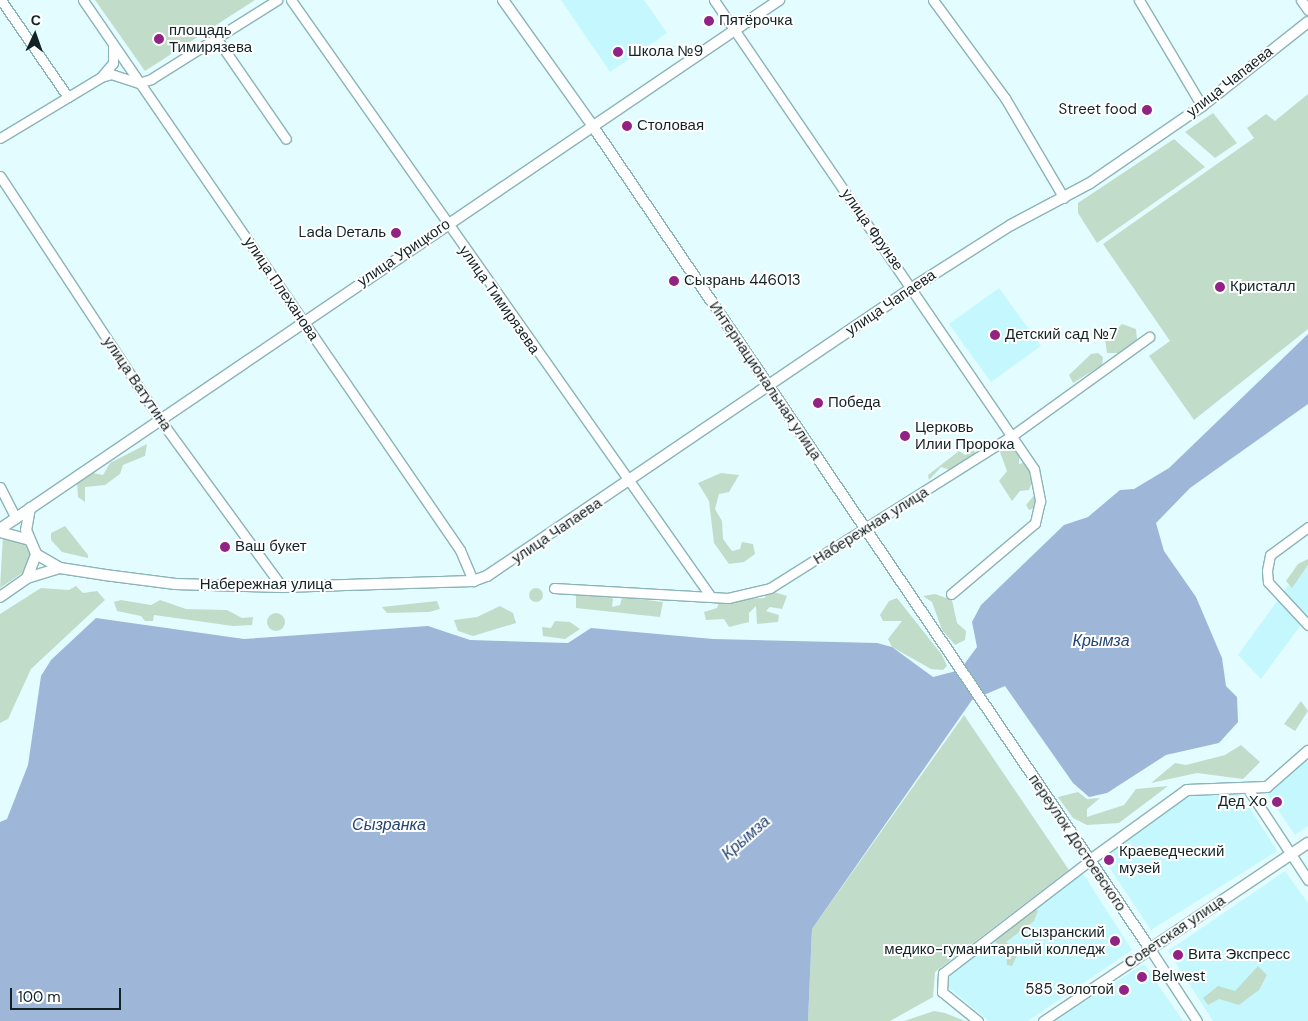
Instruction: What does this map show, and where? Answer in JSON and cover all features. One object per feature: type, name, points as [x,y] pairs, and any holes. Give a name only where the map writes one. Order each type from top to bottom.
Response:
[{"type":"main road","name":"Интернациональная улица","points":[[502,0],[592,126],[956,665]]},
{"type":"main road","name":"улица Урицкого","points":[[0,531],[30,508],[161,421],[446,224],[779,0]]},
{"type":"main road","name":"улица Чапаева","points":[[473,581],[505,566],[912,288],[1064,198],[1202,106],[1308,22]]},
{"type":"main road","points":[[30,508],[27,539],[36,554],[60,568]]},
{"type":"main road","points":[[0,531],[27,539]]},
{"type":"main road","points":[[27,578],[36,554]]},
{"type":"main road","name":"Набережная улица","points":[[60,568],[175,584],[282,587],[473,581]]},
{"type":"main road","points":[[0,596],[27,578],[60,568]]},
{"type":"main road","name":"переулок Достоевского","points":[[956,665],[1150,949]]},
{"type":"main road","points":[[1089,861],[1191,788],[1248,789],[1267,787],[1308,751]]},
{"type":"main road","name":"Советская улица","points":[[1150,949],[1308,843]]},
{"type":"street","points":[[1,0],[68,97]]},
{"type":"street","name":"улица Плеханова","points":[[83,0],[460,550],[473,581]]},
{"type":"street","points":[[0,138],[101,77],[111,74],[139,82],[217,39],[277,0]]},
{"type":"street","name":"улица Тимирязева","points":[[291,0],[446,224],[711,597]]},
{"type":"street","name":"улица Фрунзе","points":[[714,0],[1030,461],[1040,489],[1035,524],[951,594]]},
{"type":"street","points":[[933,0],[1005,98],[1064,198]]},
{"type":"street","points":[[1139,0],[1202,106]]},
{"type":"street","points":[[1301,0],[1308,10]]},
{"type":"street","points":[[217,39],[286,139]]},
{"type":"street","points":[[101,77],[113,63],[113,43]]},
{"type":"street","name":"улица Ватутина","points":[[0,176],[161,421],[282,587]]},
{"type":"street","name":"Набережная улица","points":[[554,588],[711,597],[770,588],[864,530],[1012,434],[1148,337]]},
{"type":"street","points":[[0,487],[16,518]]},
{"type":"street","points":[[1308,527],[1270,555],[1268,582],[1308,625]]},
{"type":"street","points":[[1248,789],[1308,880]]},
{"type":"street","points":[[978,1021],[946,999],[940,986],[943,973],[1089,861]]},
{"type":"street","name":"Советская улица","points":[[1043,1021],[1150,949]]},
{"type":"street","name":"переулок Достоевского","points":[[1150,949],[1197,1021]]},
{"type":"shaded area","name":"Школа №9","points":[[561,0],[644,0],[667,33],[610,72]]},
{"type":"shaded area","name":"Детский сад №7","points":[[999,288],[1041,346],[991,382],[949,324]]},
{"type":"shaded area","points":[[1304,564],[1308,567],[1308,624],[1303,622],[1261,679],[1238,655]]},
{"type":"shaded area","points":[[1308,758],[1308,826],[1295,835],[1267,794]]},
{"type":"shaded area","points":[[1190,794],[1241,794],[1277,851],[1151,930],[1101,855]]},
{"type":"shaded area","points":[[1285,871],[1308,903],[1308,1021],[1213,1021],[1168,951]]},
{"type":"shaded area","points":[[1082,872],[1132,950],[1028,1021],[989,1021],[939,980]]},
{"type":"shaded area","points":[[1144,964],[1183,1021],[1053,1021]]},
{"type":"green space","name":"площадь Тимирязева","points":[[95,0],[255,0],[145,71]]},
{"type":"green space","name":"Кристалл","points":[[1308,94],[1308,329],[1194,420],[1149,356],[1170,341],[1103,244],[1254,138],[1247,128],[1266,114],[1275,121]]},
{"type":"green space","points":[[1213,113],[1237,143],[1215,158],[1185,132]]},
{"type":"green space","points":[[1174,139],[1205,167],[1097,243],[1078,213],[1078,203]]},
{"type":"green space","points":[[1122,324],[1136,329],[1137,340],[1120,353],[1107,353],[1105,339]]},
{"type":"green space","points":[[1098,353],[1103,357],[1102,365],[1073,383],[1069,375],[1091,354]]},
{"type":"green space","points":[[1013,441],[1019,451],[1019,464],[1027,462],[1033,480],[1029,490],[1020,491],[1012,501],[999,481],[1007,471],[1000,452]]},
{"type":"green space","points":[[147,444],[145,456],[123,465],[120,474],[105,485],[85,487],[85,502],[78,497],[77,482],[88,472],[103,475],[110,463]]},
{"type":"green space","points":[[974,450],[976,454],[950,470],[941,467],[929,480],[928,475],[959,451],[965,455]]},
{"type":"green space","points":[[721,473],[739,475],[729,492],[719,494],[715,509],[722,521],[723,539],[732,551],[740,549],[742,542],[753,544],[755,554],[744,562],[729,564],[714,543],[709,501],[698,483]]},
{"type":"green space","points":[[1036,493],[1043,493],[1046,504],[1029,510],[1026,505]]},
{"type":"green space","points":[[65,526],[88,555],[88,558],[62,552],[51,540],[51,533]]},
{"type":"green space","points":[[3,536],[25,543],[30,556],[25,571],[0,588]]},
{"type":"green space","points":[[1308,559],[1308,565],[1292,588],[1286,581],[1298,564]]},
{"type":"green space","points":[[76,586],[83,593],[97,591],[105,600],[31,669],[8,719],[0,723],[0,614],[41,588],[69,590]]},
{"type":"green space","points":[[536,588],[541,590],[543,595],[541,600],[536,602],[531,600],[529,595],[531,590]]},
{"type":"green space","points":[[771,591],[787,596],[782,609],[770,607],[766,611],[779,615],[778,622],[757,624],[756,606],[749,613],[749,622],[729,627],[724,619],[706,620],[704,612],[717,608],[720,600],[764,598]]},
{"type":"green space","points":[[607,594],[613,599],[612,607],[620,605],[622,597],[663,602],[660,617],[576,608],[576,595]]},
{"type":"green space","points":[[935,594],[952,600],[957,623],[966,631],[965,640],[955,645],[942,630],[932,602],[923,596]]},
{"type":"green space","points":[[897,598],[942,655],[947,666],[943,670],[931,669],[892,647],[888,639],[902,621],[883,621],[880,615],[889,601]]},
{"type":"green space","points":[[121,600],[151,605],[160,600],[186,609],[227,610],[242,618],[253,617],[252,625],[233,626],[154,615],[153,621],[145,621],[141,616],[117,611],[114,602]]},
{"type":"green space","points":[[437,601],[440,609],[429,612],[387,613],[382,607]]},
{"type":"green space","points":[[500,606],[513,613],[516,623],[473,636],[458,631],[454,620],[477,617]]},
{"type":"green space","points":[[276,613],[282,616],[285,622],[282,628],[276,631],[270,628],[267,622],[270,616]]},
{"type":"green space","points":[[555,621],[570,622],[580,629],[565,639],[543,636],[542,627],[551,628]]},
{"type":"green space","points":[[1301,701],[1308,711],[1295,731],[1284,724]]},
{"type":"green space","points":[[964,715],[1069,870],[935,972],[933,997],[890,1021],[808,1021],[812,929]]},
{"type":"green space","points":[[1241,745],[1260,762],[1243,779],[1197,773],[1151,783],[1175,763],[1186,765],[1225,755]]},
{"type":"green space","points":[[1168,786],[1119,823],[1087,825],[1073,818],[1058,797],[1078,792],[1087,799],[1100,798],[1087,809],[1087,817],[1124,805],[1136,789]]},
{"type":"green space","points":[[1034,908],[1038,911],[1034,921],[1006,942],[1019,951],[1012,966],[1007,965],[1006,954],[990,935]]},
{"type":"green space","points":[[1258,966],[1267,975],[1259,990],[1239,1005],[1219,999],[1208,1005],[1203,998],[1218,986],[1235,991]]},
{"type":"green space","points":[[934,1011],[945,1013],[965,1021],[904,1021]]},
{"type":"water","name":"Сызранка","points":[[1308,334],[1308,404],[1190,488],[1156,523],[1164,551],[1196,597],[1222,658],[1226,686],[1237,697],[1238,722],[1219,743],[1166,755],[1107,793],[1089,797],[1073,783],[1005,686],[972,700],[812,929],[808,1021],[0,1021],[0,822],[7,819],[28,765],[41,676],[51,660],[96,618],[244,639],[428,626],[470,640],[568,643],[591,628],[713,639],[877,643],[892,647],[933,677],[960,670],[977,647],[972,622],[981,605],[1064,525],[1088,517],[1120,490],[1134,489],[1169,468]]},
{"type":"place","name":"Пятёрочка","points":[[709,21]]},
{"type":"place","name":"площадь Тимирязева","points":[[159,39]]},
{"type":"place","name":"Школа №9","points":[[618,52]]},
{"type":"place","name":"Street food","points":[[1147,110]]},
{"type":"place","name":"Столовая","points":[[627,126]]},
{"type":"place","name":"Lada Dеталь","points":[[396,233]]},
{"type":"place","name":"Сызрань 446013","points":[[674,281]]},
{"type":"place","name":"Кристалл","points":[[1220,287]]},
{"type":"place","name":"Детский сад №7","points":[[995,335]]},
{"type":"place","name":"Победа","points":[[818,403]]},
{"type":"place","name":"Церковь Илии Пророка","points":[[905,436]]},
{"type":"place","name":"Ваш букет","points":[[225,547]]},
{"type":"place","name":"Дед Хо","points":[[1277,802]]},
{"type":"place","name":"Краеведческий музей","points":[[1109,860]]},
{"type":"place","name":"Сызранский медико-гуманитарный колледж","points":[[1115,941]]},
{"type":"place","name":"Вита Экспресс","points":[[1178,955]]},
{"type":"place","name":"Belwest","points":[[1142,977]]},
{"type":"place","name":"585 Золотой","points":[[1124,990]]},
{"type":"water label","name":"Крымза","points":[[1101,641]]},
{"type":"water label","name":"Крымза","points":[[746,838]]}]
